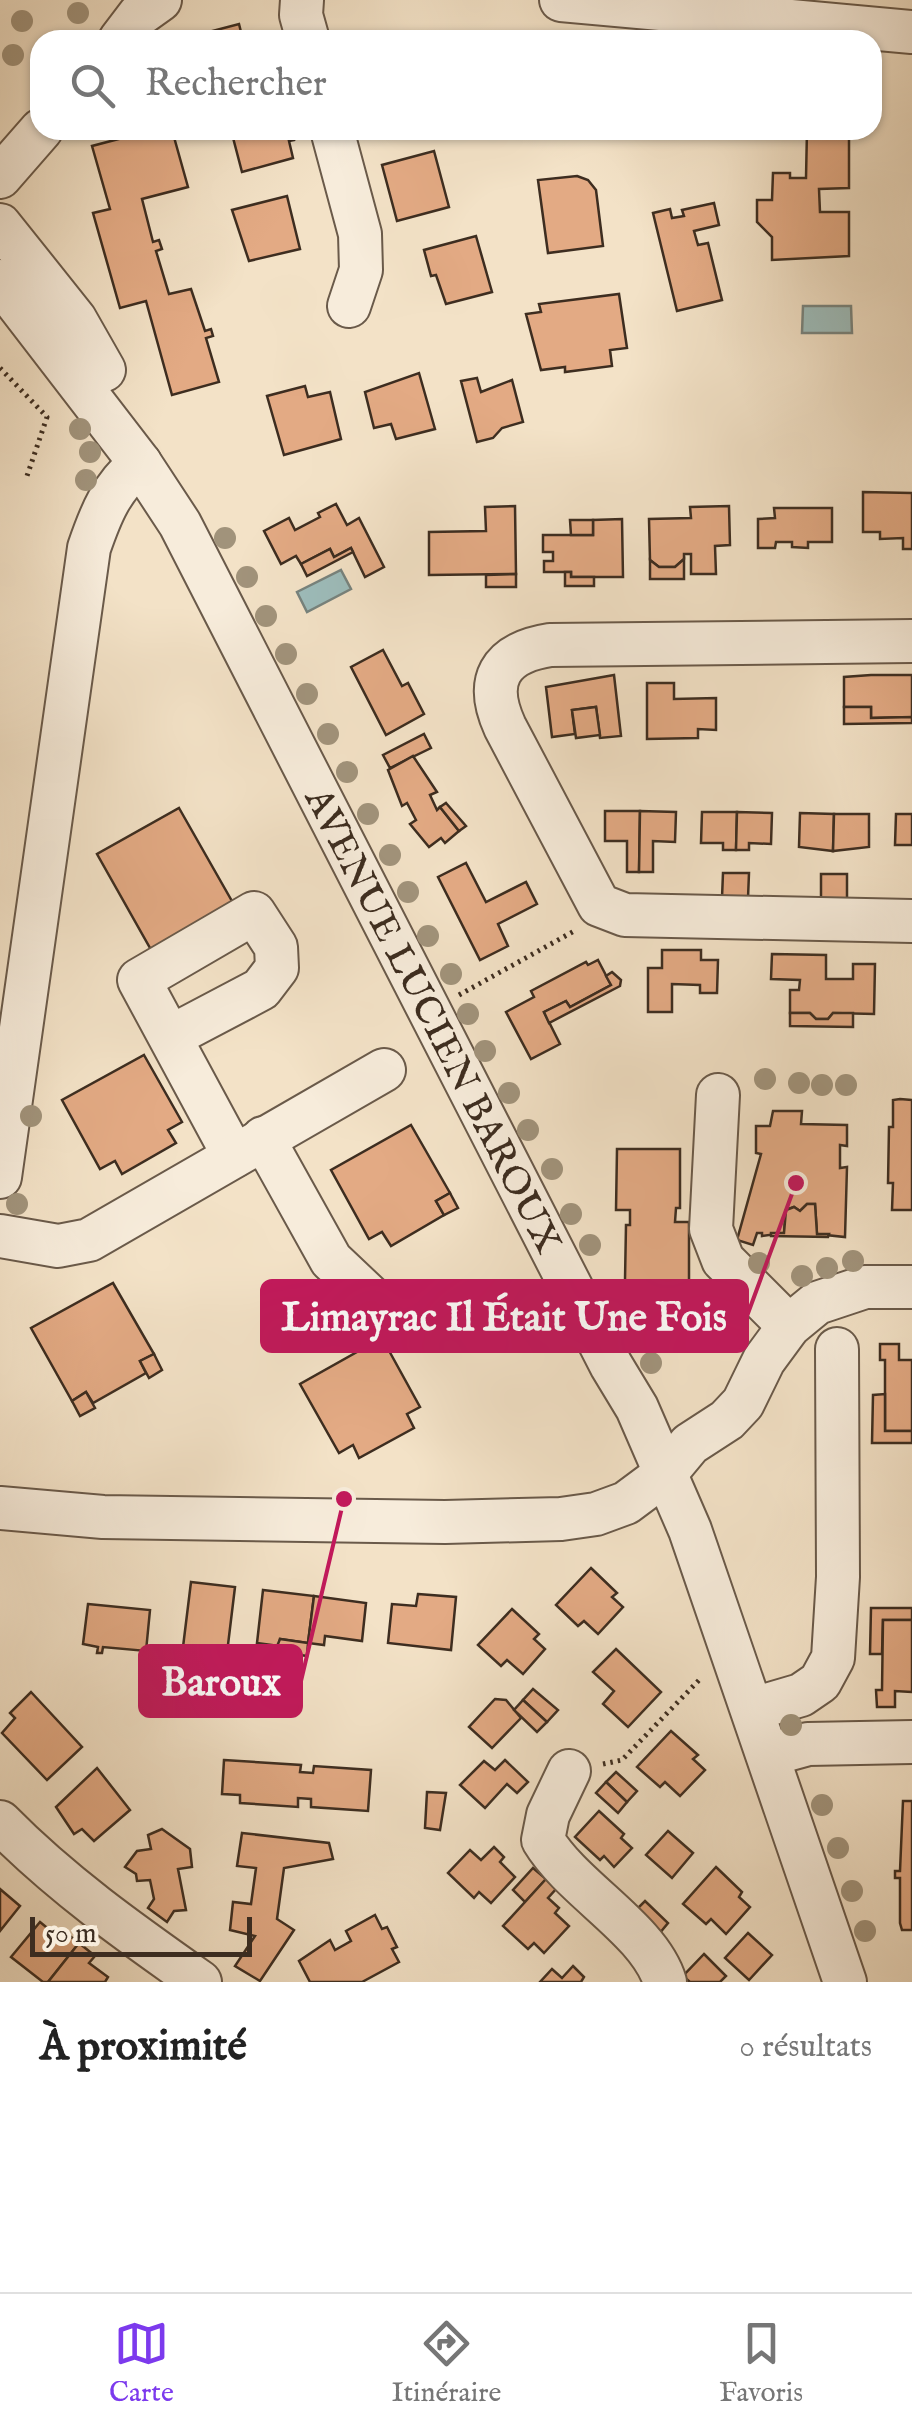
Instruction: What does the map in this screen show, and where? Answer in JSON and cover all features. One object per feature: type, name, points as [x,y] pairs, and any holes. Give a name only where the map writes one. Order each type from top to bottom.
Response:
[{"type":"street","points":[[128,30],[139,15],[160,0]]},
{"type":"street","points":[[302,0],[305,30]]},
{"type":"street","points":[[561,0],[802,11],[912,32]]},
{"type":"street","points":[[0,178],[33,140]]},
{"type":"street","points":[[335,140],[360,234],[362,270],[349,306]]},
{"type":"street","points":[[0,225],[75,319],[104,370]]},
{"type":"street","name":"AVENUE LUCIEN BAROUX","points":[[0,281],[140,463],[192,547],[611,1364],[638,1408],[690,1530],[846,1982]]},
{"type":"street","points":[[0,1173],[89,548],[104,503],[120,480],[140,463]]},
{"type":"street","points":[[912,641],[550,645],[517,654],[507,662],[498,674],[494,690],[496,708],[592,894],[599,905],[613,913],[912,921]]},
{"type":"street","points":[[170,1037],[330,1260],[386,1312]]},
{"type":"street","points":[[0,1236],[58,1246],[90,1240],[384,1070]]},
{"type":"street","points":[[718,1095],[711,1229],[724,1260],[789,1326]]},
{"type":"street","points":[[0,1508],[122,1517],[445,1522],[596,1514],[626,1503],[665,1474],[690,1444],[726,1420],[743,1403],[764,1360],[789,1326],[817,1302],[865,1287],[912,1287]]},
{"type":"street","points":[[753,1709],[800,1695],[820,1682],[833,1658],[837,1350]]},
{"type":"street","points":[[768,1754],[808,1744],[912,1742]]},
{"type":"street","points":[[569,1770],[548,1814],[543,1840],[556,1862],[641,1942],[665,1982]]},
{"type":"street","points":[[0,1822],[80,1896],[175,1975]]},
{"type":"path","points":[[0,368],[47,417],[27,476]]},
{"type":"path","points":[[430,1011],[613,913]]},
{"type":"path","points":[[569,1770],[622,1760],[702,1678],[738,1665]]},
{"type":"water","points":[[803,306],[851,306],[852,333],[802,333]]},
{"type":"water","points":[[341,570],[351,589],[307,612],[297,592]]},
{"type":"building","points":[[239,24],[240,30],[216,30]]},
{"type":"building","points":[[115,140],[175,140],[188,187],[142,199],[153,242],[159,240],[162,249],[156,251],[169,294],[191,289],[205,331],[211,329],[213,336],[206,338],[219,382],[172,395],[146,301],[120,308],[93,213],[110,209],[92,146]]},
{"type":"building","points":[[234,140],[294,140],[289,141],[293,158],[242,172]]},
{"type":"building","points":[[807,140],[849,140],[849,188],[819,189],[820,212],[849,212],[849,256],[772,260],[772,237],[757,222],[757,200],[772,200],[773,173],[806,178]]},
{"type":"building","points":[[434,151],[449,207],[397,221],[382,165]]},
{"type":"building","points":[[577,176],[588,180],[596,190],[603,246],[548,253],[538,180]]},
{"type":"building","points":[[287,196],[300,249],[249,261],[232,210]]},
{"type":"building","points":[[714,203],[719,225],[694,231],[698,245],[708,243],[722,300],[677,311],[653,213],[670,209],[672,218],[684,216],[682,210]]},
{"type":"building","points":[[476,236],[492,292],[446,304],[436,275],[431,276],[424,250]]},
{"type":"building","points":[[619,294],[627,348],[610,350],[612,366],[565,372],[565,367],[541,370],[526,314],[541,312],[539,304]]},
{"type":"building","points":[[419,373],[435,429],[396,439],[391,424],[374,428],[365,392]]},
{"type":"building","points":[[477,378],[481,392],[512,380],[523,422],[477,442],[461,381]]},
{"type":"building","points":[[305,386],[308,397],[330,392],[341,439],[284,455],[267,396]]},
{"type":"building","points":[[863,492],[912,493],[912,549],[903,549],[903,538],[880,539],[880,532],[863,532]]},
{"type":"building","points":[[336,504],[347,525],[359,518],[384,567],[365,577],[351,548],[334,557],[330,549],[301,564],[296,556],[281,564],[264,531],[289,518],[295,530]]},
{"type":"building","points":[[515,506],[516,574],[429,575],[429,532],[486,531],[485,507]]},
{"type":"building","points":[[729,506],[730,545],[715,546],[716,574],[691,574],[691,554],[684,554],[675,567],[659,567],[650,560],[649,519],[691,518],[690,507]]},
{"type":"building","points":[[774,508],[832,508],[832,542],[808,542],[808,548],[776,542],[775,548],[758,548],[758,519],[775,518]]},
{"type":"building","points":[[622,519],[623,577],[571,577],[571,572],[544,572],[544,561],[553,561],[553,552],[543,552],[543,535],[593,535],[593,520]]},
{"type":"building","points":[[570,520],[593,520],[593,535],[571,535]]},
{"type":"building","points":[[351,548],[353,552],[307,576],[301,564],[330,549],[334,557]]},
{"type":"building","points":[[684,559],[684,579],[650,579],[650,560],[659,567],[675,567]]},
{"type":"building","points":[[565,572],[571,572],[571,577],[594,577],[594,586],[565,586]]},
{"type":"building","points":[[516,574],[516,587],[486,587],[486,575]]},
{"type":"building","points":[[383,650],[402,686],[408,683],[424,714],[386,735],[351,667]]},
{"type":"building","points":[[614,675],[621,736],[600,738],[596,707],[572,710],[575,734],[552,737],[546,687]]},
{"type":"building","points":[[912,675],[912,717],[871,718],[871,707],[844,707],[844,677]]},
{"type":"building","points":[[647,683],[674,683],[674,699],[716,698],[716,730],[698,729],[698,738],[647,739]]},
{"type":"building","points":[[596,707],[600,735],[576,738],[572,710]]},
{"type":"building","points":[[844,707],[871,707],[871,718],[912,717],[912,723],[844,724]]},
{"type":"building","points":[[424,734],[431,748],[390,768],[383,755]]},
{"type":"building","points":[[413,756],[437,792],[430,795],[437,810],[440,807],[459,831],[445,843],[441,838],[429,847],[410,824],[416,820],[407,803],[402,806],[388,770]]},
{"type":"building","points":[[446,803],[466,826],[459,831],[440,807]]},
{"type":"building","points":[[179,808],[237,910],[154,955],[97,854]]},
{"type":"building","points":[[605,811],[640,811],[639,872],[627,872],[627,841],[605,841]]},
{"type":"building","points":[[640,811],[676,812],[675,842],[653,841],[653,872],[639,872]]},
{"type":"building","points":[[702,812],[737,812],[736,850],[723,850],[723,843],[701,843]]},
{"type":"building","points":[[737,812],[772,813],[771,844],[749,843],[749,850],[736,850]]},
{"type":"building","points":[[800,813],[834,814],[833,851],[799,847]]},
{"type":"building","points":[[834,814],[869,814],[869,847],[833,851]]},
{"type":"building","points":[[896,814],[912,814],[912,845],[895,845]]},
{"type":"building","points":[[466,863],[486,902],[526,882],[537,904],[498,924],[508,946],[480,960],[438,877]]},
{"type":"building","points":[[723,873],[749,873],[748,898],[722,898]]},
{"type":"building","points":[[821,874],[847,874],[847,899],[821,899]]},
{"type":"building","points":[[662,950],[701,950],[701,960],[718,960],[717,993],[700,993],[700,985],[672,984],[672,1012],[648,1012],[648,968],[662,968]]},
{"type":"building","points":[[772,954],[826,955],[826,979],[853,979],[853,964],[875,964],[874,1014],[833,1013],[828,1019],[816,1019],[810,1013],[790,1013],[790,990],[799,990],[800,980],[771,979]]},
{"type":"building","points":[[598,960],[611,985],[570,1007],[566,1001],[544,1012],[560,1044],[531,1059],[506,1012],[534,997],[531,991],[586,962],[588,965]]},
{"type":"building","points":[[612,972],[621,980],[620,986],[549,1023],[544,1012],[566,1001],[570,1007],[611,985],[606,976]]},
{"type":"building","points":[[790,1013],[810,1013],[816,1019],[828,1019],[833,1013],[853,1013],[853,1027],[790,1026]]},
{"type":"building","points":[[144,1055],[182,1122],[168,1130],[176,1143],[122,1174],[115,1161],[100,1169],[62,1100]]},
{"type":"building","points":[[893,1100],[912,1100],[912,1210],[892,1210],[893,1183],[888,1183],[889,1127],[893,1127]]},
{"type":"building","points":[[773,1111],[802,1111],[801,1124],[847,1125],[847,1146],[840,1145],[840,1168],[847,1167],[845,1237],[817,1234],[815,1204],[807,1204],[800,1211],[794,1207],[786,1210],[784,1233],[757,1233],[753,1245],[737,1240],[761,1154],[756,1153],[756,1126],[770,1126]]},
{"type":"building","points":[[411,1125],[450,1193],[436,1201],[444,1215],[391,1246],[382,1232],[369,1239],[331,1170]]},
{"type":"building","points":[[617,1149],[680,1149],[680,1208],[676,1208],[675,1222],[689,1222],[689,1281],[625,1280],[630,1210],[616,1210]]},
{"type":"building","points":[[450,1193],[458,1208],[444,1215],[436,1201]]},
{"type":"building","points":[[807,1204],[815,1204],[817,1234],[829,1234],[828,1237],[771,1236],[784,1233],[786,1210],[794,1207],[800,1211]]},
{"type":"building","points":[[113,1283],[154,1354],[140,1361],[146,1373],[93,1403],[86,1392],[72,1401],[31,1328]]},
{"type":"building","points":[[382,1338],[420,1407],[407,1414],[414,1428],[359,1458],[353,1445],[339,1453],[300,1384]]},
{"type":"building","points":[[880,1344],[899,1344],[899,1360],[912,1360],[912,1431],[885,1431],[885,1360],[880,1360]]},
{"type":"building","points":[[154,1354],[162,1370],[149,1378],[140,1361]]},
{"type":"building","points":[[86,1392],[95,1408],[80,1416],[72,1401]]},
{"type":"building","points":[[885,1394],[885,1431],[912,1431],[912,1443],[872,1443],[873,1395]]},
{"type":"building","points":[[591,1568],[617,1593],[612,1597],[623,1607],[598,1634],[584,1621],[578,1626],[556,1605]]},
{"type":"building","points":[[191,1582],[235,1587],[227,1653],[183,1647]]},
{"type":"building","points":[[263,1590],[314,1596],[308,1643],[280,1639],[279,1646],[257,1643]]},
{"type":"building","points":[[418,1594],[456,1597],[451,1650],[388,1643],[392,1604],[416,1606]]},
{"type":"building","points":[[314,1596],[366,1603],[362,1641],[325,1636],[324,1645],[308,1643]]},
{"type":"building","points":[[88,1604],[150,1610],[146,1651],[103,1647],[102,1653],[97,1653],[98,1647],[83,1644]]},
{"type":"building","points":[[871,1608],[912,1608],[912,1620],[883,1620],[882,1654],[870,1654]]},
{"type":"building","points":[[512,1609],[539,1634],[534,1639],[545,1649],[523,1674],[507,1660],[501,1666],[478,1645]]},
{"type":"building","points":[[883,1620],[912,1620],[912,1692],[895,1691],[895,1707],[877,1707],[876,1690],[882,1690]]},
{"type":"building","points":[[280,1639],[308,1643],[307,1656],[275,1651]]},
{"type":"building","points":[[616,1649],[661,1692],[628,1727],[603,1704],[614,1691],[593,1672]]},
{"type":"building","points":[[533,1689],[558,1710],[547,1722],[523,1700]]},
{"type":"building","points":[[31,1692],[82,1747],[47,1780],[2,1733],[15,1718],[10,1713]]},
{"type":"building","points":[[495,1699],[506,1700],[521,1718],[492,1748],[469,1727]]},
{"type":"building","points":[[523,1700],[547,1722],[537,1732],[514,1710]]},
{"type":"building","points":[[671,1731],[698,1755],[693,1759],[705,1770],[680,1796],[665,1782],[660,1787],[637,1767]]},
{"type":"building","points":[[224,1760],[301,1765],[300,1772],[313,1773],[314,1766],[371,1770],[368,1811],[311,1807],[311,1799],[298,1798],[298,1807],[240,1803],[240,1795],[222,1794]]},
{"type":"building","points":[[505,1760],[528,1782],[517,1793],[507,1784],[485,1808],[460,1785],[484,1761],[495,1770]]},
{"type":"building","points":[[97,1768],[130,1810],[94,1841],[82,1829],[74,1834],[56,1807]]},
{"type":"building","points":[[616,1772],[637,1791],[627,1802],[606,1782]]},
{"type":"building","points":[[606,1782],[627,1802],[618,1813],[596,1793]]},
{"type":"building","points":[[427,1792],[446,1793],[440,1830],[425,1828]]},
{"type":"building","points":[[903,1801],[912,1801],[912,1930],[902,1930],[900,1878],[895,1878],[895,1871],[900,1871]]},
{"type":"building","points":[[599,1811],[624,1834],[621,1838],[632,1848],[614,1867],[575,1837]]},
{"type":"building","points":[[162,1829],[190,1849],[192,1867],[178,1869],[186,1910],[174,1911],[167,1922],[148,1908],[154,1899],[150,1880],[137,1881],[136,1874],[125,1867],[137,1851],[151,1849],[148,1835]]},
{"type":"building","points":[[668,1831],[693,1853],[672,1878],[646,1855]]},
{"type":"building","points":[[242,1833],[329,1843],[333,1859],[284,1868],[277,1919],[294,1930],[260,1981],[235,1966],[255,1936],[230,1930],[233,1902],[251,1904],[256,1868],[237,1866]]},
{"type":"building","points":[[494,1847],[504,1857],[500,1862],[515,1877],[491,1903],[479,1892],[474,1898],[448,1873],[470,1850],[481,1860]]},
{"type":"building","points":[[716,1867],[742,1892],[739,1897],[750,1907],[726,1934],[711,1919],[706,1924],[683,1904]]},
{"type":"building","points":[[533,1868],[546,1879],[525,1902],[513,1890]]},
{"type":"building","points":[[546,1879],[556,1889],[548,1898],[559,1908],[555,1913],[569,1926],[544,1953],[534,1943],[528,1949],[503,1926]]},
{"type":"building","points":[[0,1889],[20,1906],[0,1931]]},
{"type":"building","points":[[645,1901],[668,1923],[659,1934],[635,1911]]},
{"type":"building","points":[[375,1915],[382,1929],[387,1927],[399,1962],[362,1982],[310,1982],[299,1961],[330,1940],[335,1950],[351,1941],[346,1931]]},
{"type":"building","points":[[40,1922],[57,1936],[62,1930],[79,1943],[48,1982],[11,1957]]},
{"type":"building","points":[[748,1933],[772,1955],[749,1980],[725,1958]]},
{"type":"building","points":[[79,1943],[95,1956],[89,1963],[108,1977],[105,1982],[48,1982]]},
{"type":"building","points":[[704,1954],[726,1976],[720,1982],[690,1982],[683,1976]]},
{"type":"building","points":[[573,1966],[584,1977],[581,1982],[540,1982],[552,1969],[562,1978]]},
{"type":"place","name":"Limayrac Il Était Une Fois","points":[[796,1183]]},
{"type":"place","name":"Baroux","points":[[344,1499]]}]
